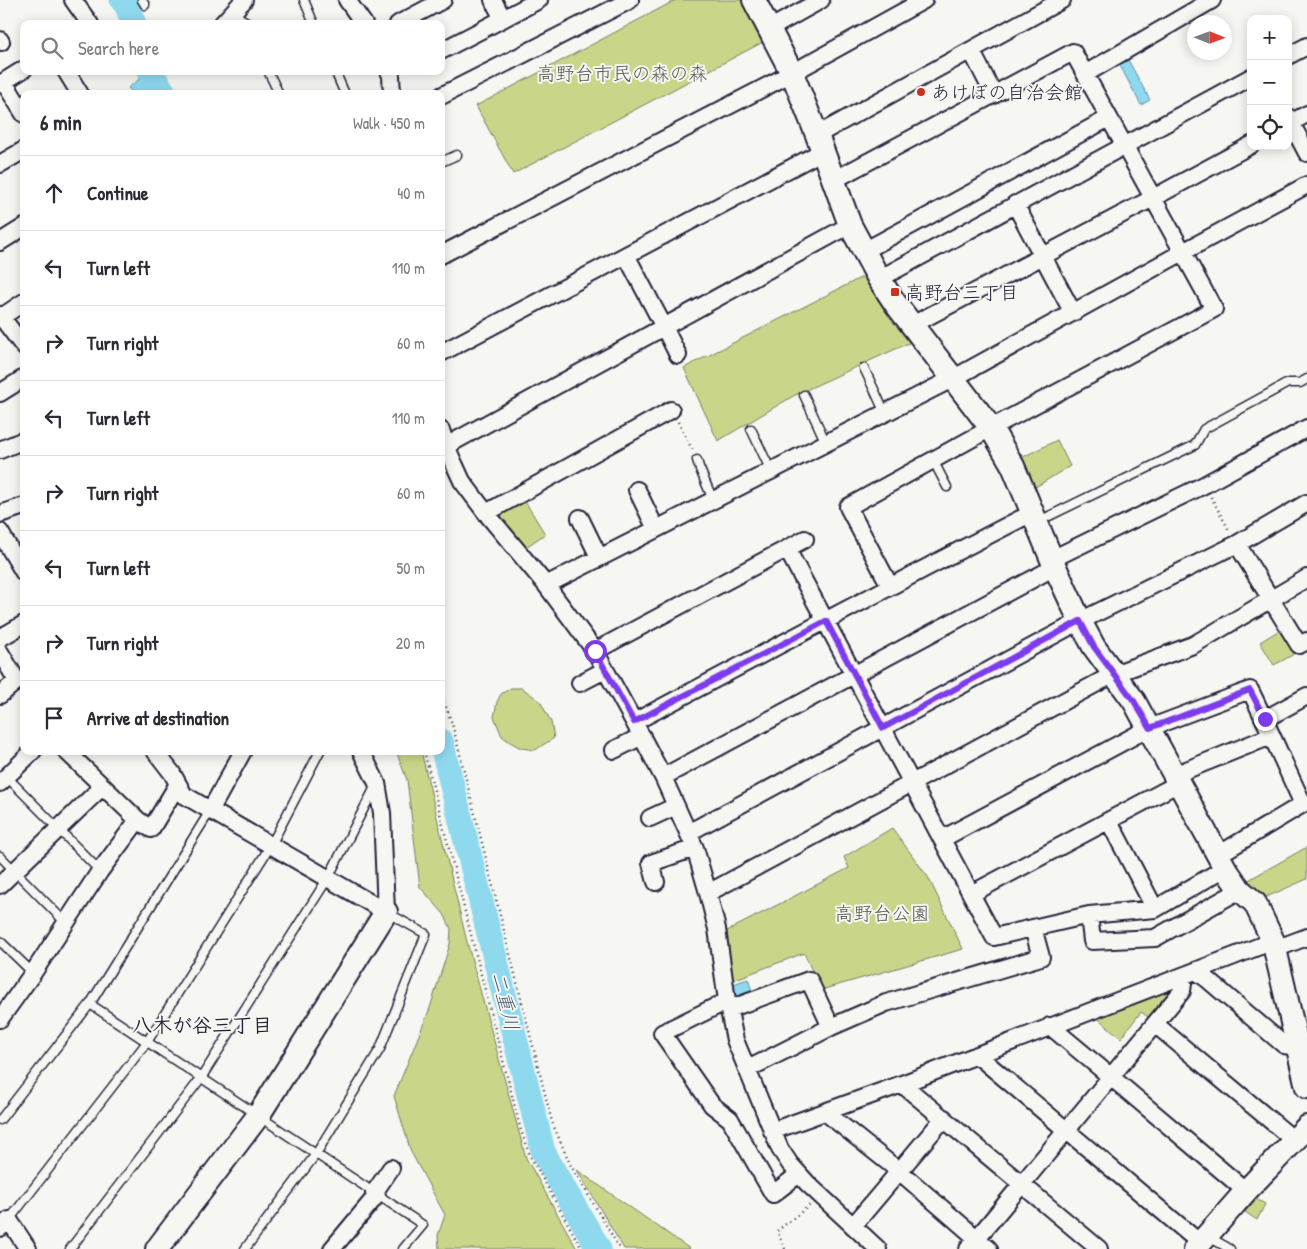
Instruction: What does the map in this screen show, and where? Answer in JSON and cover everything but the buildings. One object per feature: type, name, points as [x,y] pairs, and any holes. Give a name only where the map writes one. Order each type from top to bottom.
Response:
[{"type":"street","points":[[73,0],[87,20]]},
{"type":"street","points":[[227,18],[244,0]]},
{"type":"street","points":[[347,0],[361,20]]},
{"type":"street","points":[[406,20],[443,0]]},
{"type":"street","points":[[493,0],[504,19]]},
{"type":"street","points":[[445,49],[539,0]]},
{"type":"street","points":[[445,94],[630,0]]},
{"type":"street","points":[[754,0],[792,73],[850,225],[864,252],[879,279],[912,325],[991,428],[1012,466],[1080,621],[1094,647],[1134,701],[1222,862],[1240,890],[1255,903],[1274,945],[1307,1087]]},
{"type":"street","points":[[769,29],[821,0]]},
{"type":"street","points":[[445,351],[626,255],[820,143],[1045,4],[1062,0]]},
{"type":"street","points":[[1085,74],[1212,0]]},
{"type":"street","points":[[445,253],[792,73],[915,2]]},
{"type":"street","points":[[1292,54],[1307,46]]},
{"type":"street","points":[[971,50],[994,95]]},
{"type":"street","points":[[834,180],[1073,52],[1214,309],[848,507],[890,586]]},
{"type":"street","points":[[20,72],[2,83],[20,108]]},
{"type":"street","points":[[68,75],[78,90]]},
{"type":"street","points":[[392,90],[394,75]]},
{"type":"street","points":[[879,279],[1247,78]]},
{"type":"street","points":[[1292,120],[1307,114]]},
{"type":"street","points":[[864,252],[1109,118]]},
{"type":"street","points":[[1292,126],[1307,154]]},
{"type":"street","points":[[912,325],[1247,147]]},
{"type":"street","points":[[0,164],[20,152]]},
{"type":"street","points":[[546,585],[954,378],[1307,185]]},
{"type":"street","points":[[1015,204],[1073,313]]},
{"type":"street","points":[[445,446],[850,225]]},
{"type":"street","points":[[0,242],[20,230]]},
{"type":"street","points":[[626,255],[678,355]]},
{"type":"street","points":[[20,304],[1,316],[20,342]]},
{"type":"street","points":[[0,393],[20,380]]},
{"type":"street","points":[[486,513],[671,410]]},
{"type":"street","points":[[663,777],[1054,563],[1204,485],[1307,428]]},
{"type":"street","points":[[0,450],[20,442]]},
{"type":"street","points":[[445,449],[462,481],[546,585],[595,651],[663,777],[695,848],[708,893],[717,929],[735,1040],[780,1149],[799,1174],[878,1249]]},
{"type":"street","points":[[637,490],[656,529]]},
{"type":"street","points":[[688,833],[1080,621],[1237,544],[1307,503]]},
{"type":"street","points":[[0,514],[20,507]]},
{"type":"street","points":[[580,518],[600,557]]},
{"type":"street","points":[[614,750],[638,729],[826,621],[890,586],[1034,518]]},
{"type":"street","points":[[0,532],[20,566]]},
{"type":"street","points":[[595,651],[805,539]]},
{"type":"street","points":[[1237,544],[1299,645],[1307,641]]},
{"type":"street","points":[[787,549],[994,937],[1089,915],[1155,909],[1303,804],[1250,690],[1150,728],[942,838]]},
{"type":"street","points":[[708,893],[1114,674],[1193,645],[1307,578]]},
{"type":"street","points":[[0,638],[20,626]]},
{"type":"street","points":[[0,652],[17,682],[0,695]]},
{"type":"street","points":[[580,683],[605,670]]},
{"type":"street","points":[[1265,719],[1307,696]]},
{"type":"street","points":[[971,894],[1109,821],[1177,779],[1271,736]]},
{"type":"street","points":[[3,780],[29,755]]},
{"type":"street","points":[[70,755],[138,820],[151,829],[178,784]]},
{"type":"street","points":[[159,755],[172,773],[184,796],[386,912]]},
{"type":"street","points":[[210,811],[241,755]]},
{"type":"street","points":[[157,1249],[258,1116],[386,912],[382,813],[377,783],[363,755]]},
{"type":"street","points":[[0,885],[103,786]]},
{"type":"street","points":[[650,818],[676,806]]},
{"type":"street","points":[[0,1019],[33,973],[100,871],[138,820]]},
{"type":"street","points":[[1109,821],[1155,909]]},
{"type":"street","points":[[656,882],[651,863],[695,848]]},
{"type":"street","points":[[1089,915],[1092,941],[1155,938],[1240,890]]},
{"type":"street","points":[[748,1069],[831,1027],[886,1003],[1041,958],[1033,928]]},
{"type":"street","points":[[772,1131],[902,1084],[1190,973],[1274,945],[1306,940]]},
{"type":"street","points":[[825,1112],[899,1171],[978,1246],[1022,1184],[1182,992],[1190,973]]},
{"type":"street","points":[[1190,973],[1207,979],[1284,1045],[1298,1047]]},
{"type":"street","points":[[799,1174],[773,1194],[730,1119],[712,1105],[662,1033],[728,1005],[809,980],[831,1027]]},
{"type":"street","points":[[977,1055],[1201,1242],[1300,1134],[1155,1024]]},
{"type":"street","points":[[1050,1026],[1246,1191]]},
{"type":"street","points":[[902,1084],[1099,1249]]},
{"type":"street","points":[[853,1226],[944,1118]]},
{"type":"street","points":[[332,1249],[376,1194],[390,1168]]},
{"type":"street","points":[[5,1224],[28,1249]]},
{"type":"lane","points":[[304,0],[312,20]]},
{"type":"lane","points":[[270,75],[277,90]]},
{"type":"lane","points":[[337,75],[343,90]]},
{"type":"lane","points":[[445,160],[457,155]]},
{"type":"lane","points":[[864,368],[885,413]]},
{"type":"lane","points":[[1034,518],[1195,445],[1204,428],[1288,383],[1307,379]]},
{"type":"lane","points":[[804,395],[826,443]]},
{"type":"lane","points":[[751,429],[771,471]]},
{"type":"lane","points":[[698,460],[699,467],[714,500]]},
{"type":"lane","points":[[934,460],[947,487]]},
{"type":"lane","points":[[5,1224],[147,1042],[271,845],[318,755]]},
{"type":"lane","points":[[3,780],[58,829],[100,871]]},
{"type":"lane","points":[[70,1249],[201,1078],[328,878],[377,783]]},
{"type":"lane","points":[[0,1120],[90,1004],[210,811]]},
{"type":"lane","points":[[0,856],[66,923]]},
{"type":"lane","points":[[245,1249],[316,1154],[380,1049],[426,934],[386,912]]},
{"type":"lane","points":[[0,941],[33,973]]},
{"type":"lane","points":[[90,1004],[423,1226],[403,1249]]},
{"type":"lane","points":[[1201,1242],[1216,1241],[1230,1249]]},
{"type":"path","points":[[671,410],[698,460]]},
{"type":"path","points":[[1204,485],[1237,544]]},
{"type":"path","points":[[445,705],[453,727],[552,1122],[570,1164],[620,1249]]},
{"type":"path","points":[[425,755],[525,1142],[541,1179],[582,1249]]},
{"type":"path","points":[[785,1249],[777,1232],[821,1196]]},
{"type":"green space","name":"高野台市民の森の森","points":[[676,0],[746,0],[767,40],[513,174],[476,106]]},
{"type":"green space","points":[[868,274],[911,342],[795,395],[718,441],[684,368]]},
{"type":"green space","points":[[1057,440],[1070,466],[1029,491],[1017,460]]},
{"type":"green space","points":[[523,498],[545,534],[523,549],[497,519],[498,512]]},
{"type":"green space","points":[[1283,628],[1298,652],[1274,665],[1260,642]]},
{"type":"green space","points":[[511,688],[522,688],[540,701],[551,722],[554,738],[535,750],[521,748],[502,736],[494,717],[501,694]]},
{"type":"green space","points":[[398,755],[422,755],[467,942],[526,1158],[577,1249],[439,1249],[438,1235],[445,1215],[411,1152],[394,1096],[430,1008],[450,944],[451,929],[444,914],[420,887],[407,780]]},
{"type":"green space","name":"高野台公園","points":[[892,828],[928,877],[963,949],[821,990],[804,953],[728,982],[723,938],[727,931],[849,868],[844,857]]},
{"type":"green space","points":[[1307,847],[1307,879],[1262,899],[1245,882]]},
{"type":"green space","points":[[1172,985],[1176,989],[1151,1019],[1141,1012],[1121,1038],[1094,1015]]},
{"type":"green space","points":[[577,1170],[690,1249],[624,1249]]},
{"type":"green space","points":[[1256,1199],[1265,1204],[1257,1220],[1245,1212]]},
{"type":"water","points":[[1127,58],[1150,100],[1141,105],[1118,62]]},
{"type":"water","points":[[142,77],[151,90],[130,90],[128,88]]},
{"type":"water","points":[[748,979],[753,994],[738,1000],[731,997],[730,985]]},
{"type":"waterway","points":[[122,0],[127,6],[132,20]]},
{"type":"waterway","points":[[153,75],[162,90]]},
{"type":"waterway","name":"二重川","points":[[444,755],[543,1151],[599,1249]]},
{"type":"place","name":"あけぼの自治会館","points":[[921,92]]},
{"type":"place","name":"高野台三丁目","points":[[895,292]]},
{"type":"district","name":"八木が谷三丁目","points":[[202,1024]]},
{"type":"route","points":[[595,651],[634,722],[826,621],[883,728],[1080,621],[1094,647],[1134,701],[1150,728],[1250,690],[1265,719]]}]
